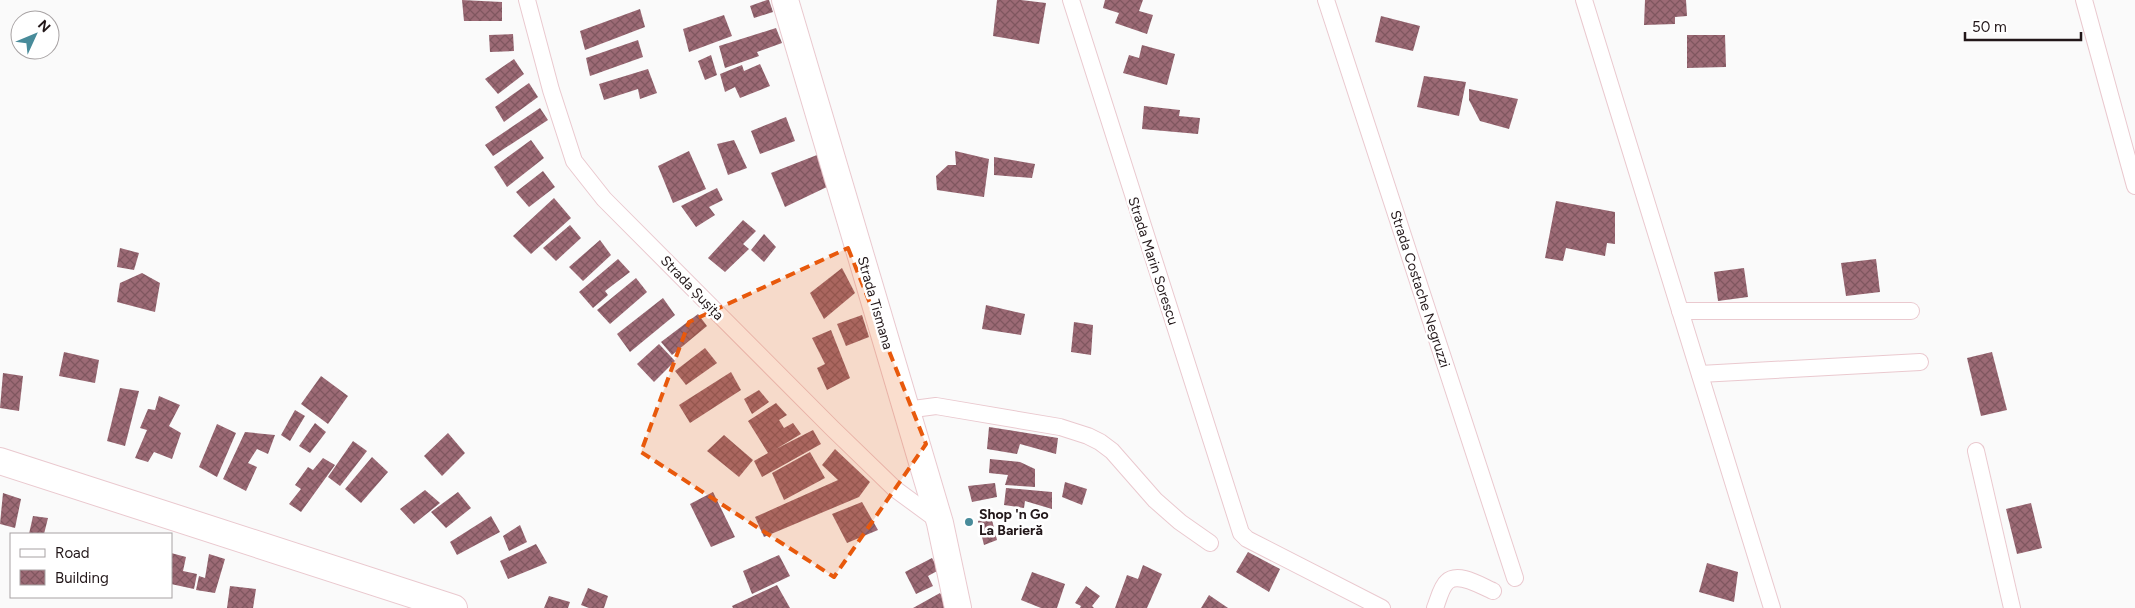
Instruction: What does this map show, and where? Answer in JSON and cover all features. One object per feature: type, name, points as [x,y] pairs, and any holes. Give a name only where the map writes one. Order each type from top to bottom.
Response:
[{"type":"main road","name":"Strada Tismana","points":[[785,0],[940,522],[958,608]]},
{"type":"main road","points":[[0,461],[454,608]]},
{"type":"street","name":"Strada Șușița","points":[[527,0],[551,90],[574,161],[592,184],[604,199],[687,284],[832,428],[895,488],[940,522]]},
{"type":"street","name":"Strada Marin Sorescu","points":[[1071,0],[1241,533],[1247,539],[1382,608]]},
{"type":"street","name":"Strada Costache Negruzzi","points":[[1326,0],[1515,578]]},
{"type":"street","points":[[1584,0],[1772,608]]},
{"type":"street","points":[[2084,0],[2135,186]]},
{"type":"street","points":[[1680,311],[1911,311]]},
{"type":"street","points":[[1700,374],[1920,362]]},
{"type":"street","points":[[906,410],[936,406],[1060,427],[1088,436],[1112,451],[1155,500],[1180,522],[1210,543]]},
{"type":"street","points":[[1976,451],[2012,608]]},
{"type":"street","points":[[1435,608],[1446,582],[1454,578],[1463,579],[1493,591]]},
{"type":"highlighted area","points":[[848,248],[926,444],[834,577],[641,452],[689,322]]},
{"type":"building","points":[[462,0],[502,2],[502,21],[464,21]]},
{"type":"building","points":[[769,0],[773,12],[754,18],[750,6]]},
{"type":"building","points":[[997,0],[1046,3],[1039,44],[993,36]]},
{"type":"building","points":[[1105,0],[1143,0],[1139,11],[1153,15],[1147,34],[1115,23],[1119,13],[1103,8]]},
{"type":"building","points":[[1645,0],[1686,0],[1687,16],[1675,17],[1675,24],[1644,25]]},
{"type":"building","points":[[640,9],[645,27],[585,50],[580,31]]},
{"type":"building","points":[[724,15],[732,36],[689,52],[683,29]]},
{"type":"building","points":[[1381,16],[1420,26],[1413,51],[1375,42]]},
{"type":"building","points":[[776,28],[782,43],[757,52],[759,56],[725,68],[719,46]]},
{"type":"building","points":[[513,34],[514,51],[490,52],[489,35]]},
{"type":"building","points":[[1687,35],[1725,35],[1726,67],[1687,68]]},
{"type":"building","points":[[638,40],[643,57],[590,76],[586,58]]},
{"type":"building","points":[[1142,45],[1175,54],[1167,85],[1123,73],[1129,55],[1139,58]]},
{"type":"building","points":[[711,55],[717,75],[705,80],[698,61]]},
{"type":"building","points":[[514,59],[524,74],[498,94],[485,79]]},
{"type":"building","points":[[760,64],[770,86],[740,98],[735,87],[725,92],[720,74],[742,65],[744,71]]},
{"type":"building","points":[[648,69],[657,93],[640,99],[638,89],[604,100],[599,84]]},
{"type":"building","points":[[1424,76],[1466,82],[1459,116],[1417,107]]},
{"type":"building","points":[[529,83],[538,97],[504,122],[495,107]]},
{"type":"building","points":[[1469,89],[1518,99],[1509,129],[1480,121],[1469,100]]},
{"type":"building","points":[[1144,106],[1180,110],[1179,116],[1200,118],[1198,134],[1142,129]]},
{"type":"building","points":[[540,108],[548,120],[493,156],[485,145]]},
{"type":"building","points":[[786,117],[795,141],[760,154],[751,131]]},
{"type":"building","points":[[531,140],[544,158],[507,187],[494,167]]},
{"type":"building","points":[[734,140],[747,168],[728,175],[717,144]]},
{"type":"building","points":[[689,151],[706,189],[673,203],[658,166]]},
{"type":"building","points":[[955,151],[989,159],[984,197],[937,190],[936,176],[948,165],[956,165]]},
{"type":"building","points":[[817,155],[831,185],[785,207],[771,173]]},
{"type":"building","points":[[994,157],[1035,164],[1032,178],[994,175]]},
{"type":"building","points":[[543,171],[555,187],[529,207],[516,192]]},
{"type":"building","points":[[717,188],[723,200],[709,207],[715,215],[696,227],[681,206]]},
{"type":"building","points":[[554,198],[571,218],[531,254],[513,236]]},
{"type":"building","points":[[1556,201],[1615,212],[1615,244],[1607,243],[1605,256],[1566,248],[1563,261],[1545,258]]},
{"type":"building","points":[[743,220],[756,231],[743,244],[749,249],[725,272],[708,258]]},
{"type":"building","points":[[570,225],[581,238],[556,261],[543,248]]},
{"type":"building","points":[[764,234],[776,247],[764,262],[751,250]]},
{"type":"building","points":[[600,240],[611,255],[583,281],[569,267]]},
{"type":"building","points":[[120,248],[139,253],[134,270],[117,267]]},
{"type":"building","points":[[618,259],[630,272],[605,291],[608,295],[593,308],[579,292]]},
{"type":"building","points":[[1876,259],[1880,292],[1846,296],[1841,263]]},
{"type":"building","points":[[842,268],[855,293],[824,319],[810,293]]},
{"type":"building","points":[[1744,268],[1748,297],[1718,301],[1714,272]]},
{"type":"building","points":[[142,273],[160,283],[155,312],[117,302],[120,283]]},
{"type":"building","points":[[636,278],[647,292],[610,324],[597,310]]},
{"type":"building","points":[[663,298],[675,315],[630,352],[617,334]]},
{"type":"building","points":[[986,305],[1025,314],[1021,335],[982,329]]},
{"type":"building","points":[[698,314],[707,326],[672,355],[661,342]]},
{"type":"building","points":[[862,315],[869,337],[846,346],[837,324]]},
{"type":"building","points":[[1074,322],[1093,325],[1091,355],[1071,352]]},
{"type":"building","points":[[831,330],[850,378],[827,390],[817,368],[825,364],[812,338]]},
{"type":"building","points":[[659,344],[675,361],[654,382],[637,364]]},
{"type":"building","points":[[705,348],[717,363],[686,385],[675,371]]},
{"type":"building","points":[[64,352],[99,360],[95,383],[59,376]]},
{"type":"building","points":[[1992,352],[2007,410],[1981,416],[1967,358]]},
{"type":"building","points":[[731,372],[741,390],[690,423],[679,405]]},
{"type":"building","points":[[3,373],[23,376],[19,411],[0,408]]},
{"type":"building","points":[[321,376],[348,396],[328,424],[301,404]]},
{"type":"building","points":[[120,388],[139,391],[125,446],[107,441]]},
{"type":"building","points":[[759,390],[769,402],[752,414],[744,399]]},
{"type":"building","points":[[159,396],[180,405],[169,426],[181,433],[172,459],[154,452],[148,462],[135,458],[147,430],[140,428],[148,409],[155,410]]},
{"type":"building","points":[[776,403],[787,415],[779,420],[784,428],[793,423],[801,434],[776,449],[813,430],[821,444],[762,477],[754,461],[768,453],[748,421]]},
{"type":"building","points":[[295,410],[305,416],[290,441],[281,435]]},
{"type":"building","points":[[315,423],[326,432],[310,453],[299,446]]},
{"type":"building","points":[[217,424],[236,433],[217,477],[199,467]]},
{"type":"building","points":[[989,427],[1058,438],[1056,454],[1020,444],[1017,454],[987,449]]},
{"type":"building","points":[[245,432],[275,435],[268,454],[257,449],[248,463],[257,467],[246,491],[223,479]]},
{"type":"building","points":[[448,433],[465,453],[442,476],[424,456]]},
{"type":"building","points":[[724,435],[753,460],[739,477],[707,451]]},
{"type":"building","points":[[353,441],[367,451],[340,486],[328,477]]},
{"type":"building","points":[[835,449],[870,482],[859,497],[764,537],[755,517],[838,480],[822,465]]},
{"type":"building","points":[[810,452],[825,478],[784,500],[772,473]]},
{"type":"building","points":[[372,457],[388,472],[361,503],[345,489]]},
{"type":"building","points":[[323,458],[335,465],[301,512],[289,504],[301,489],[295,485],[308,467],[313,470]]},
{"type":"building","points":[[990,459],[1020,462],[1035,469],[1035,487],[1005,485],[1008,475],[989,473]]},
{"type":"building","points":[[1065,482],[1087,489],[1082,505],[1062,497]]},
{"type":"building","points":[[995,483],[997,497],[972,502],[968,486]]},
{"type":"building","points":[[1006,488],[1052,492],[1052,509],[1025,501],[1024,508],[1004,505]]},
{"type":"building","points":[[425,490],[440,503],[414,524],[400,509]]},
{"type":"building","points":[[458,492],[471,508],[446,528],[431,512]]},
{"type":"building","points":[[713,492],[735,537],[711,547],[690,504]]},
{"type":"building","points":[[3,493],[21,499],[15,528],[0,524]]},
{"type":"building","points":[[862,502],[878,530],[847,543],[832,514]]},
{"type":"building","points":[[2031,503],[2042,548],[2017,554],[2006,509]]},
{"type":"building","points":[[33,516],[48,518],[44,533],[29,533]]},
{"type":"building","points":[[491,516],[500,532],[457,555],[450,542]]},
{"type":"building","points":[[991,516],[997,540],[984,545],[978,521]]},
{"type":"building","points":[[520,525],[527,542],[509,551],[503,536]]},
{"type":"building","points":[[536,544],[547,563],[508,579],[500,561]]},
{"type":"building","points":[[1248,552],[1280,569],[1269,592],[1236,572]]},
{"type":"building","points":[[172,553],[186,557],[183,571],[197,574],[194,589],[172,584]]},
{"type":"building","points":[[209,554],[225,559],[215,593],[196,590],[199,576],[205,578]]},
{"type":"building","points":[[779,555],[790,576],[752,594],[743,571]]},
{"type":"building","points":[[932,558],[939,570],[928,576],[933,586],[916,594],[905,572]]},
{"type":"building","points":[[1707,563],[1738,572],[1734,602],[1699,592]]},
{"type":"building","points":[[1143,565],[1162,574],[1147,608],[1115,608],[1127,575],[1138,579]]},
{"type":"building","points":[[1032,572],[1065,584],[1057,608],[1041,608],[1021,600]]},
{"type":"building","points":[[777,585],[790,608],[733,608],[732,606]]},
{"type":"building","points":[[230,586],[256,589],[253,608],[227,608]]},
{"type":"building","points":[[1086,586],[1100,596],[1092,606],[1094,608],[1080,608],[1081,606],[1075,603]]},
{"type":"building","points":[[588,588],[608,596],[604,608],[589,608],[581,605]]},
{"type":"building","points":[[940,593],[950,608],[913,608]]},
{"type":"building","points":[[1209,595],[1228,608],[1201,608]]},
{"type":"building","points":[[549,596],[570,602],[568,608],[544,608]]},
{"type":"place","name":"Shop 'n Go La Barieră","points":[[969,522]]}]
